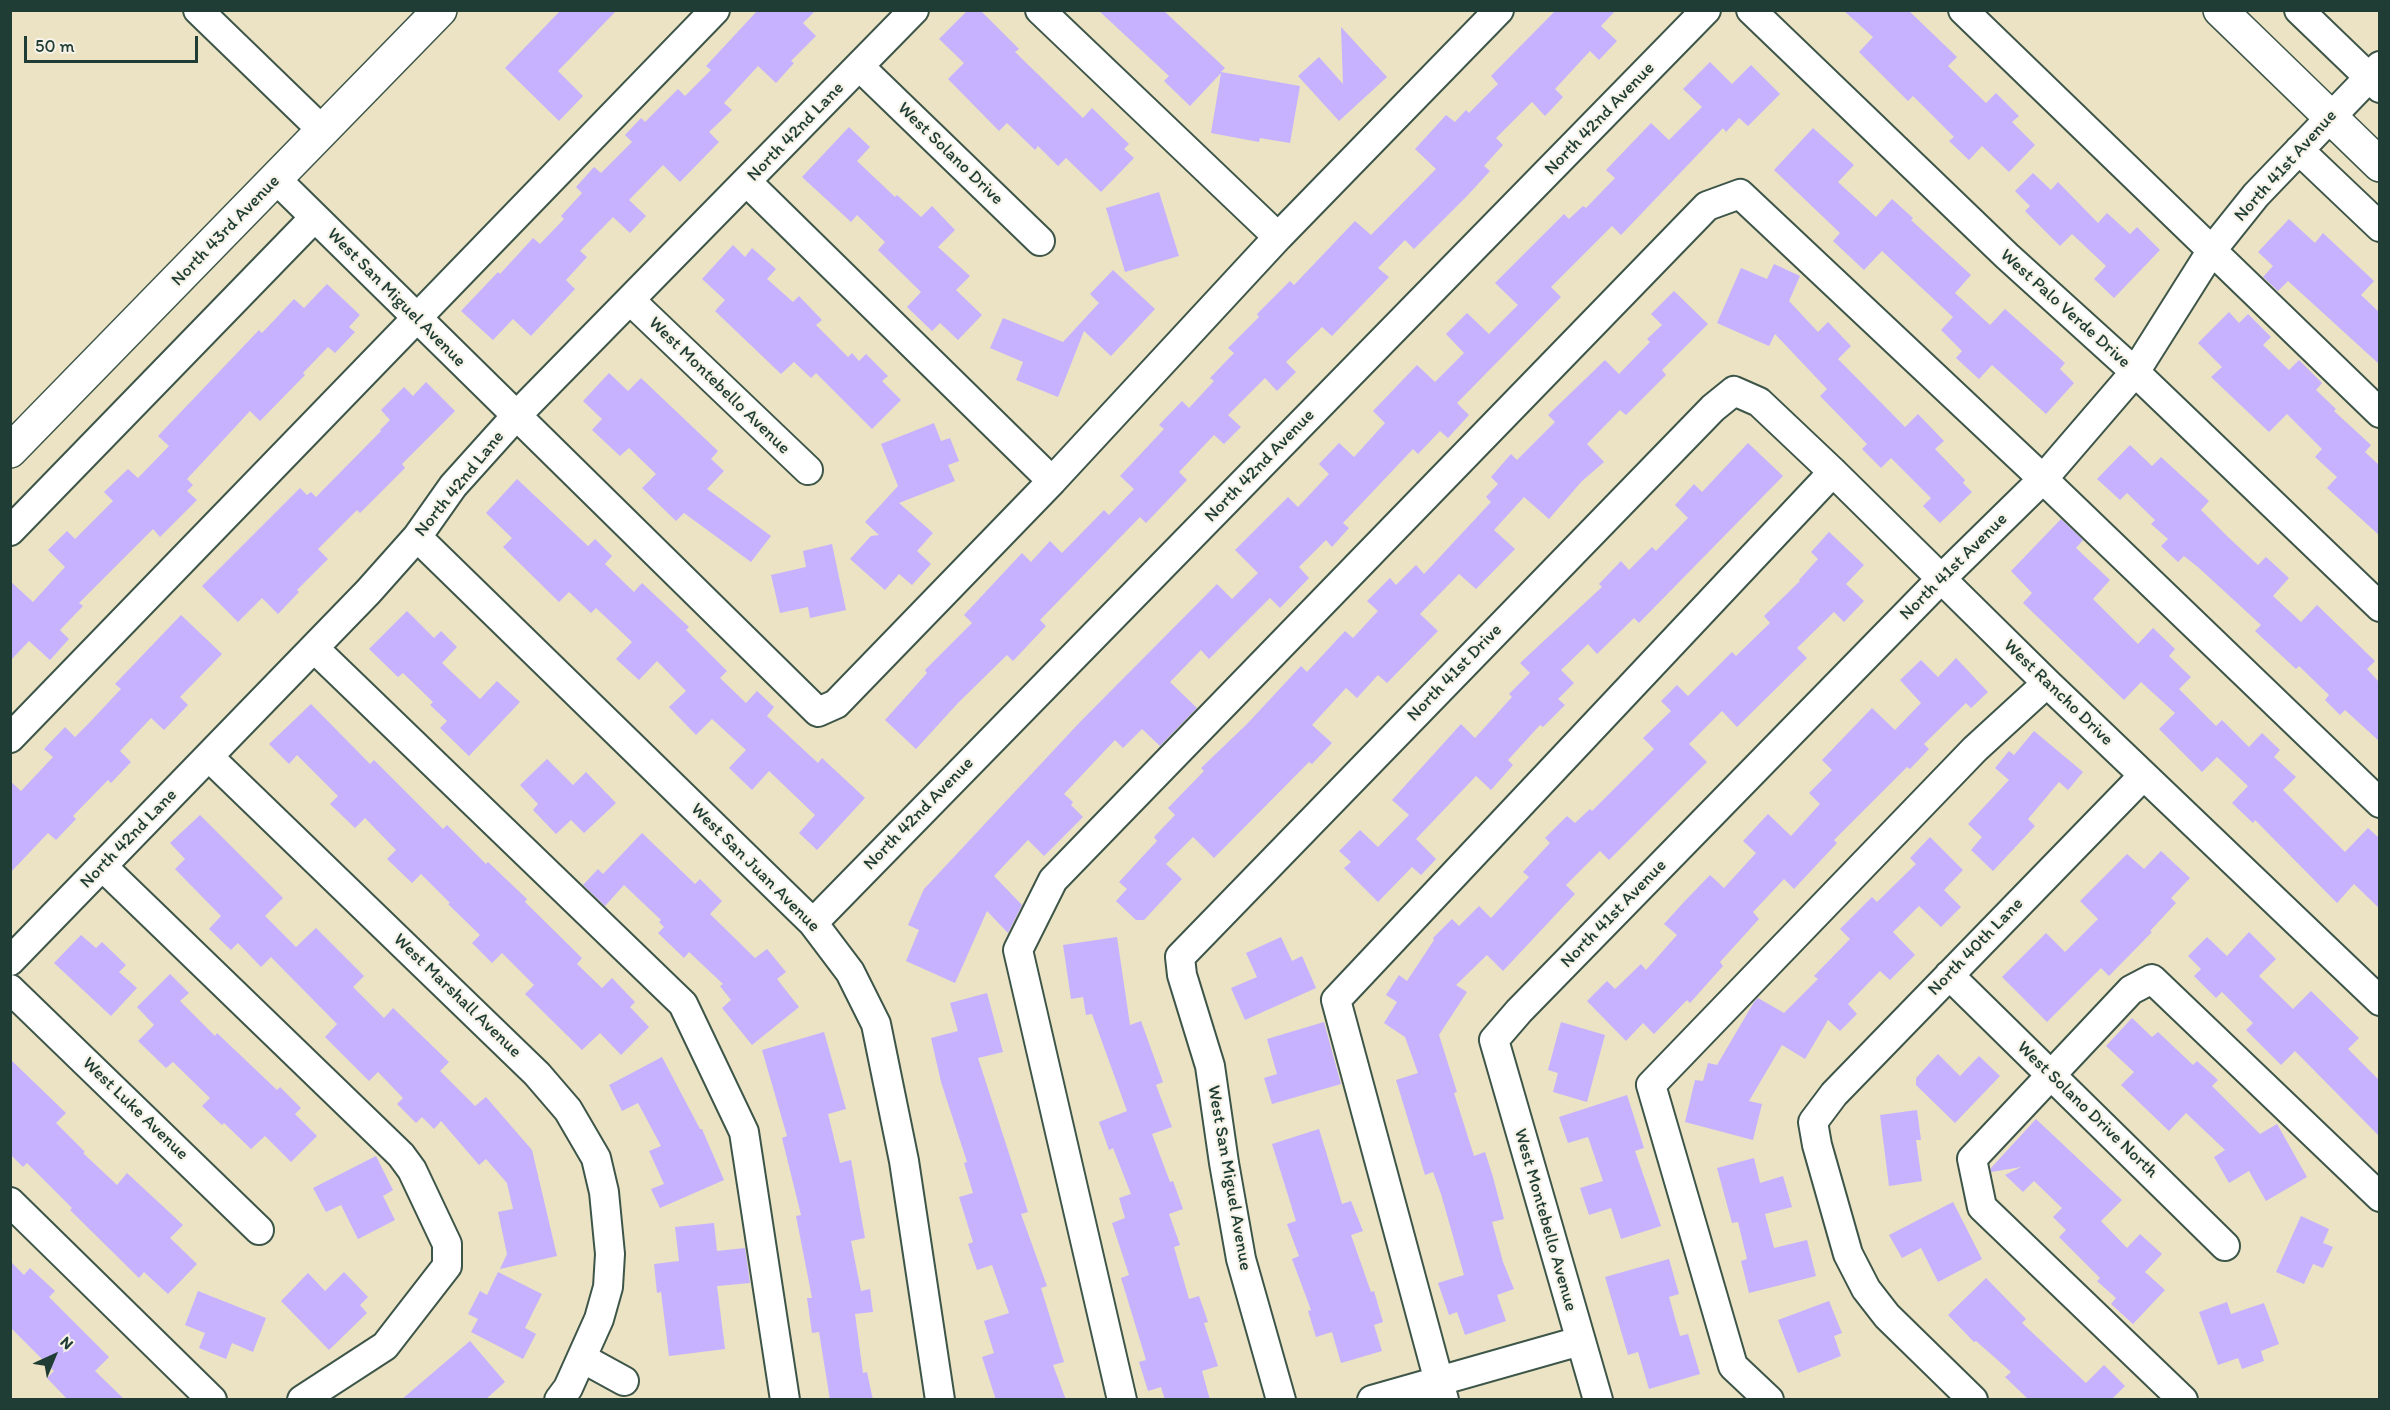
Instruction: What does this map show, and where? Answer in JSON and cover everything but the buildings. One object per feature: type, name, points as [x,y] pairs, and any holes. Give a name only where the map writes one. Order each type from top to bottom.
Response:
[{"type":"main road","name":"North 43rd Avenue","points":[[10,451],[440,10]]},
{"type":"main road","points":[[2220,10],[2379,165]]},
{"type":"street","points":[[198,10],[323,131]]},
{"type":"street","points":[[10,738],[715,10]]},
{"type":"street","name":"North 42nd Lane","points":[[10,961],[315,649],[417,537],[453,486],[516,416],[914,10]]},
{"type":"street","points":[[1040,10],[1278,237]]},
{"type":"street","points":[[747,182],[1052,481],[1278,237],[1499,10]]},
{"type":"street","name":"North 42nd Avenue","points":[[813,922],[1706,10]]},
{"type":"street","name":"West Palo Verde Drive","points":[[1751,10],[2007,256],[2135,372],[2379,607]]},
{"type":"street","points":[[1963,10],[2379,413]]},
{"type":"street","points":[[2299,10],[2376,77]]},
{"type":"street","name":"West Solano Drive","points":[[860,67],[1040,241]]},
{"type":"street","name":"North 41st Avenue","points":[[1494,1040],[1519,1011],[1942,578],[2043,479],[2135,372],[2212,250],[2256,195],[2331,117],[2376,77]]},
{"type":"street","points":[[2299,150],[2379,227]]},
{"type":"street","name":"West San Miguel Avenue","points":[[276,179],[818,712],[836,704],[1052,481]]},
{"type":"street","points":[[1122,1400],[1018,950],[1053,880],[1707,206],[1740,194],[2043,479],[2379,803]]},
{"type":"street","points":[[10,531],[314,218]]},
{"type":"street","name":"West Montebello Avenue","points":[[631,301],[808,470]]},
{"type":"street","name":"West Rancho Drive","points":[[1734,391],[1759,402],[2143,776],[2379,1001]]},
{"type":"street","name":"North 41st Drive","points":[[1180,957],[1705,416],[1734,391]]},
{"type":"street","points":[[1442,1390],[1336,1000],[1833,472]]},
{"type":"street","name":"West San Juan Avenue","points":[[417,537],[813,922],[850,972],[876,1024],[904,1161],[940,1400]]},
{"type":"street","points":[[315,649],[683,1004],[744,1132],[785,1400]]},
{"type":"street","points":[[1769,1400],[1733,1365],[1651,1085],[1975,749],[2047,683]]},
{"type":"street","name":"West Marshall Avenue","points":[[209,757],[537,1074],[568,1110],[596,1158],[604,1192],[610,1254],[608,1287],[599,1319],[582,1358]]},
{"type":"street","name":"North 40th Lane","points":[[1973,1400],[1887,1316],[1866,1289],[1848,1254],[1817,1145],[1814,1122],[1834,1094],[2143,776]]},
{"type":"street","points":[[103,867],[401,1155],[412,1170],[447,1244],[447,1266],[385,1346],[302,1400]]},
{"type":"street","name":"West San Miguel Avenue","points":[[1180,957],[1182,975],[1210,1066],[1241,1258],[1281,1400]]},
{"type":"street","name":"West Solano Drive North","points":[[1949,975],[2225,1245]]},
{"type":"street","points":[[2183,1400],[1982,1207],[1972,1159],[2131,990],[2152,979],[2379,1197]]},
{"type":"street","name":"West Luke Avenue","points":[[10,988],[259,1230]]},
{"type":"street","name":"West Montebello Avenue","points":[[1494,1040],[1598,1400]]},
{"type":"street","points":[[10,1202],[212,1400]]},
{"type":"street","points":[[1372,1400],[1442,1390],[1580,1341]]},
{"type":"street","points":[[559,1400],[568,1388],[582,1358],[624,1381]]}]
